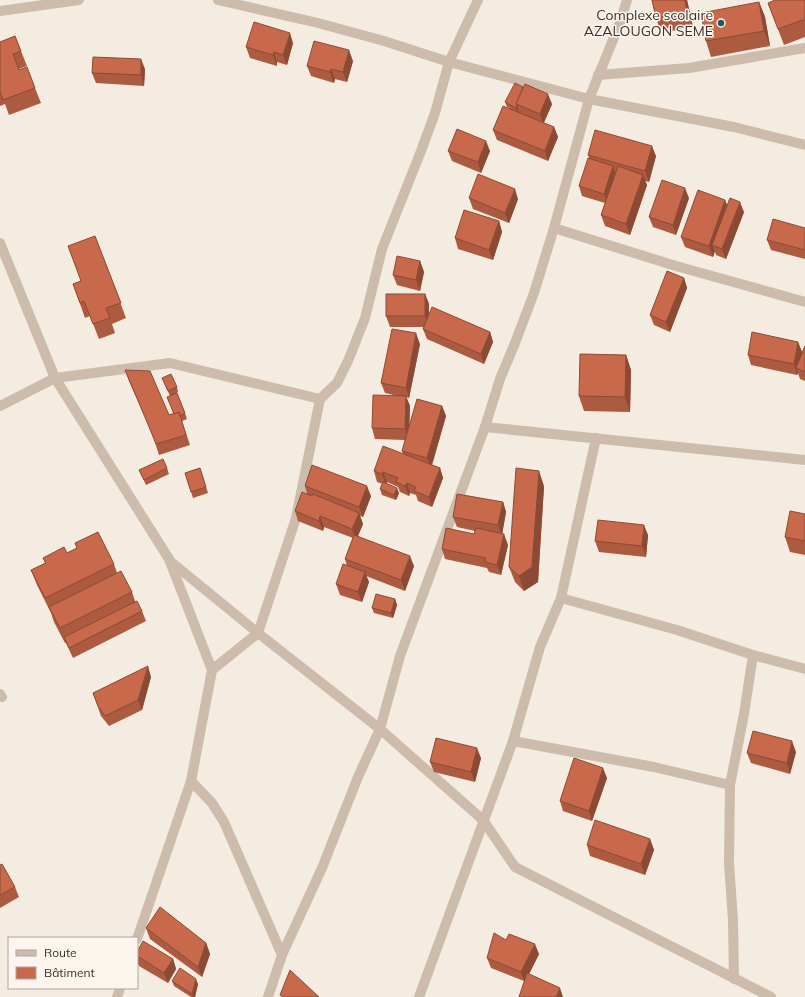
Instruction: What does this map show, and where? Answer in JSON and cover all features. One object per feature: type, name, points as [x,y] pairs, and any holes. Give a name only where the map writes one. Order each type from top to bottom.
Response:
[{"type":"street","points":[[0,11],[45,2],[79,0]]},
{"type":"street","points":[[218,0],[318,23],[384,41],[449,62],[588,99],[734,126],[805,145]]},
{"type":"street","points":[[212,670],[258,633],[296,518],[320,399],[337,383],[348,361],[365,318],[382,249],[430,125],[449,62],[478,0]]},
{"type":"street","points":[[268,997],[282,955],[322,868],[358,777],[380,729],[400,656],[486,427],[500,379],[534,293],[554,228],[588,99],[628,0]]},
{"type":"street","points":[[598,76],[689,68],[805,48]]},
{"type":"street","points":[[554,228],[676,266],[805,302]]},
{"type":"street","points":[[0,243],[54,378],[169,559],[212,670],[191,781],[138,937]]},
{"type":"street","points":[[0,406],[54,378],[170,363],[320,399]]},
{"type":"street","points":[[486,427],[805,460]]},
{"type":"street","points":[[419,997],[513,741],[540,646],[561,598],[596,438]]},
{"type":"street","points":[[169,559],[258,633],[380,729],[483,820],[515,867],[771,997]]},
{"type":"street","points":[[561,598],[677,630],[753,655],[805,669]]},
{"type":"street","points":[[734,979],[733,920],[729,863],[730,785],[744,714],[753,655]]},
{"type":"street","points":[[513,741],[654,767],[730,785]]},
{"type":"street","points":[[191,781],[212,803],[224,822],[282,955]]},
{"type":"building","points":[[652,0],[685,0],[687,12],[656,18]]},
{"type":"building","points":[[775,0],[805,0],[805,19],[778,29],[768,3]]},
{"type":"building","points":[[759,2],[764,31],[706,41],[701,13]]},
{"type":"building","points":[[254,22],[290,33],[283,55],[274,52],[273,55],[246,47]]},
{"type":"building","points":[[15,36],[21,51],[13,54],[19,70],[27,67],[35,88],[3,100],[0,91],[0,42]]},
{"type":"building","points":[[314,41],[349,50],[343,72],[331,69],[330,72],[307,66]]},
{"type":"building","points":[[93,57],[141,59],[141,75],[92,73]]},
{"type":"building","points":[[515,83],[523,87],[516,104],[516,108],[505,102]]},
{"type":"building","points":[[525,84],[548,94],[540,114],[516,104]]},
{"type":"building","points":[[503,106],[554,127],[545,151],[493,130]]},
{"type":"building","points":[[457,129],[486,141],[478,162],[448,151]]},
{"type":"building","points":[[595,130],[652,146],[645,171],[588,155]]},
{"type":"building","points":[[588,158],[613,166],[604,194],[579,186]]},
{"type":"building","points":[[618,166],[643,175],[626,224],[601,215]]},
{"type":"building","points":[[478,174],[515,189],[505,213],[469,198]]},
{"type":"building","points":[[662,180],[685,188],[673,225],[649,217]]},
{"type":"building","points":[[698,190],[725,200],[709,246],[681,237]]},
{"type":"building","points":[[730,198],[740,202],[722,249],[712,245]]},
{"type":"building","points":[[464,210],[499,221],[489,250],[455,238]]},
{"type":"building","points":[[773,219],[805,228],[805,250],[767,240]]},
{"type":"building","points":[[95,236],[121,303],[106,308],[110,318],[93,324],[84,301],[80,303],[73,284],[81,281],[68,246]]},
{"type":"building","points":[[397,256],[420,261],[416,280],[393,275]]},
{"type":"building","points":[[667,271],[684,278],[666,322],[650,315]]},
{"type":"building","points":[[386,294],[425,294],[425,316],[386,316]]},
{"type":"building","points":[[432,307],[490,332],[481,354],[423,329]]},
{"type":"building","points":[[392,329],[416,333],[406,388],[381,383]]},
{"type":"building","points":[[752,332],[798,342],[794,364],[748,355]]},
{"type":"building","points":[[805,346],[805,372],[796,368]]},
{"type":"building","points":[[580,354],[626,355],[625,397],[579,396]]},
{"type":"building","points":[[125,370],[150,371],[169,415],[179,412],[186,435],[156,444]]},
{"type":"building","points":[[171,374],[177,387],[168,391],[162,378]]},
{"type":"building","points":[[177,393],[185,413],[180,416],[179,412],[174,414],[167,397]]},
{"type":"building","points":[[373,395],[406,396],[405,429],[372,428]]},
{"type":"building","points":[[417,399],[442,406],[427,458],[402,451]]},
{"type":"building","points":[[383,446],[440,468],[429,497],[414,491],[416,487],[407,483],[405,486],[396,482],[398,478],[383,472],[382,474],[374,471]]},
{"type":"building","points":[[163,459],[167,468],[144,480],[139,470]]},
{"type":"building","points":[[312,465],[367,486],[359,507],[305,486]]},
{"type":"building","points":[[200,468],[206,487],[191,492],[185,473]]},
{"type":"building","points":[[516,468],[539,471],[532,567],[519,576],[509,567]]},
{"type":"building","points":[[383,482],[397,488],[394,495],[380,489]]},
{"type":"building","points":[[302,492],[312,496],[313,494],[359,513],[352,529],[320,516],[319,521],[295,511]]},
{"type":"building","points":[[457,494],[503,502],[498,525],[453,517]]},
{"type":"building","points":[[790,511],[805,514],[805,541],[785,537]]},
{"type":"building","points":[[598,520],[644,525],[642,546],[595,541]]},
{"type":"building","points":[[446,528],[474,534],[476,528],[504,534],[497,565],[485,562],[486,558],[442,549]]},
{"type":"building","points":[[98,532],[114,564],[45,598],[31,570],[46,563],[43,558],[64,547],[67,553],[77,548],[75,543]]},
{"type":"building","points":[[354,535],[410,556],[401,580],[345,559]]},
{"type":"building","points":[[343,564],[365,572],[358,592],[336,584]]},
{"type":"building","points":[[121,571],[132,592],[60,628],[49,607]]},
{"type":"building","points":[[376,594],[395,599],[391,613],[372,608]]},
{"type":"building","points":[[137,601],[142,611],[69,648],[64,637]]},
{"type":"building","points":[[148,666],[138,700],[105,716],[98,706],[93,693]]},
{"type":"building","points":[[753,731],[792,741],[787,763],[747,753]]},
{"type":"building","points":[[436,738],[477,748],[471,772],[430,762]]},
{"type":"building","points":[[574,758],[603,768],[589,811],[560,801]]},
{"type":"building","points":[[595,820],[650,839],[641,864],[587,845]]},
{"type":"building","points":[[2,864],[15,887],[0,895],[0,865]]},
{"type":"building","points":[[160,907],[206,943],[198,967],[146,928]]},
{"type":"building","points":[[494,933],[506,940],[509,934],[535,944],[521,972],[487,958]]},
{"type":"building","points":[[143,941],[173,959],[164,973],[138,957],[138,950]]},
{"type":"building","points":[[180,968],[196,979],[192,994],[172,981]]},
{"type":"building","points":[[290,970],[319,997],[283,997],[280,995]]},
{"type":"building","points":[[527,973],[560,988],[556,997],[519,997]]},
{"type":"place","name":"Complexe scolaire AZALOUGON SEME","points":[[721,23]]}]
